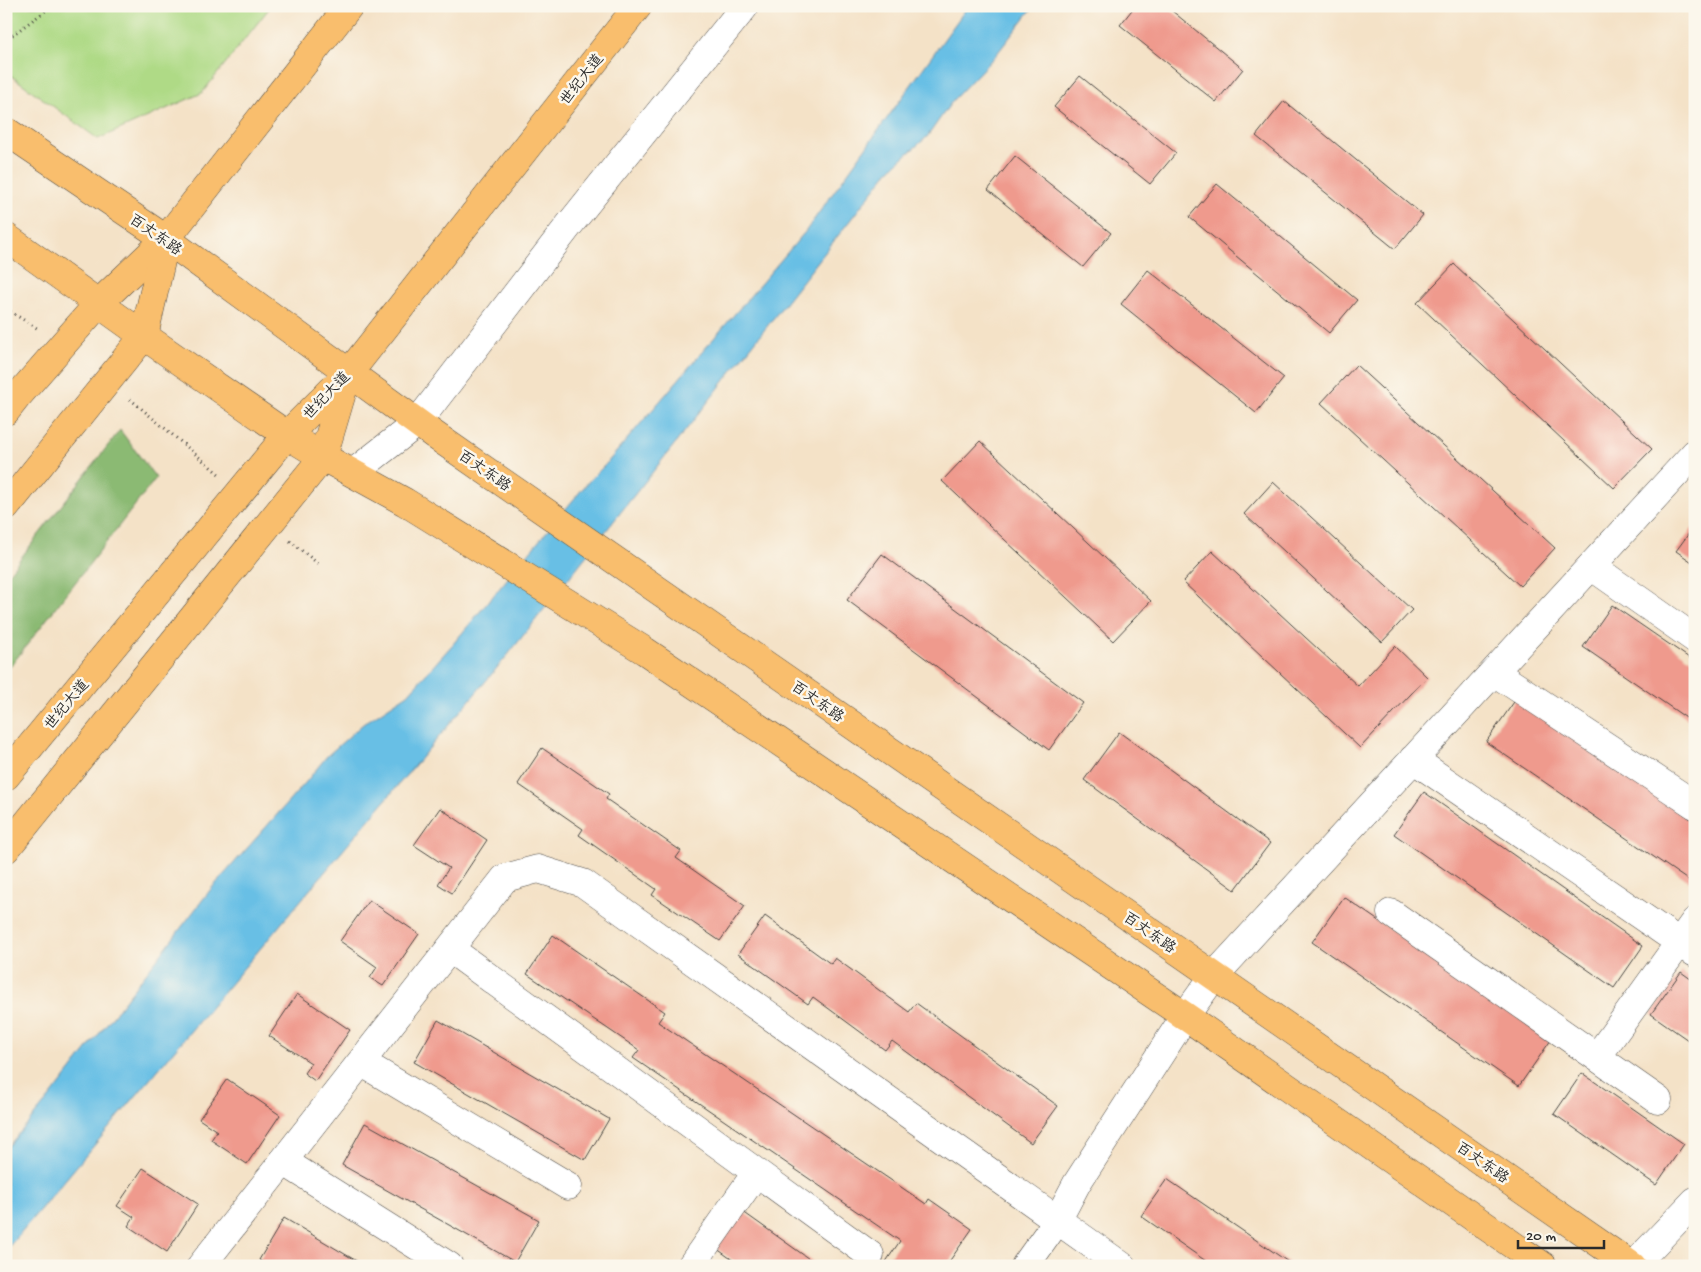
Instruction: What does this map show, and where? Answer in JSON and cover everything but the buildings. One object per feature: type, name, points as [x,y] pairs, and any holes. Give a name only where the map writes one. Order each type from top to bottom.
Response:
[{"type":"main road","points":[[6,411],[99,303],[166,239],[349,6]]},
{"type":"main road","name":"世纪大道","points":[[6,776],[287,435],[348,374],[638,6]]},
{"type":"main road","name":"百丈东路","points":[[6,131],[166,239],[348,374],[448,445],[1633,1266]]},
{"type":"main road","points":[[6,237],[287,435],[405,502],[645,651],[1185,1016],[1543,1266]]},
{"type":"main road","points":[[6,508],[144,336],[166,239]]},
{"type":"main road","points":[[6,848],[324,457],[348,374]]},
{"type":"street","points":[[353,473],[417,423],[570,224],[745,6]]},
{"type":"street","points":[[1025,1266],[1056,1221],[1077,1183],[1185,1016],[1214,976],[1591,566],[1689,469]]},
{"type":"street","points":[[1591,566],[1695,639]]},
{"type":"street","points":[[1494,672],[1695,805]]},
{"type":"street","points":[[1413,759],[1690,939],[1597,1057]]},
{"type":"street","points":[[206,1264],[283,1161],[505,878],[538,870],[583,884],[1122,1266]]},
{"type":"street","points":[[1392,913],[1658,1100]]},
{"type":"street","points":[[450,949],[870,1255]]},
{"type":"street","points":[[361,1062],[568,1186]]},
{"type":"street","points":[[283,1161],[449,1266]]},
{"type":"street","points":[[690,1266],[756,1173]]},
{"type":"street","points":[[1633,1266],[1695,1201]]},
{"type":"path","points":[[6,43],[11,36],[52,6]]},
{"type":"path","points":[[6,309],[39,329],[62,347]]},
{"type":"path","points":[[108,380],[241,492]]},
{"type":"path","points":[[269,524],[321,566]]},
{"type":"green space","points":[[6,6],[271,6],[202,93],[98,139],[6,72]]},
{"type":"green space","points":[[120,430],[156,478],[6,672],[6,577]]},
{"type":"water","points":[[968,6],[1034,6],[996,55],[953,100],[927,137],[891,168],[507,656],[6,1250],[6,1149],[51,1096],[211,889],[327,756],[363,724],[408,694],[453,644],[589,481],[606,464],[805,232]]}]
